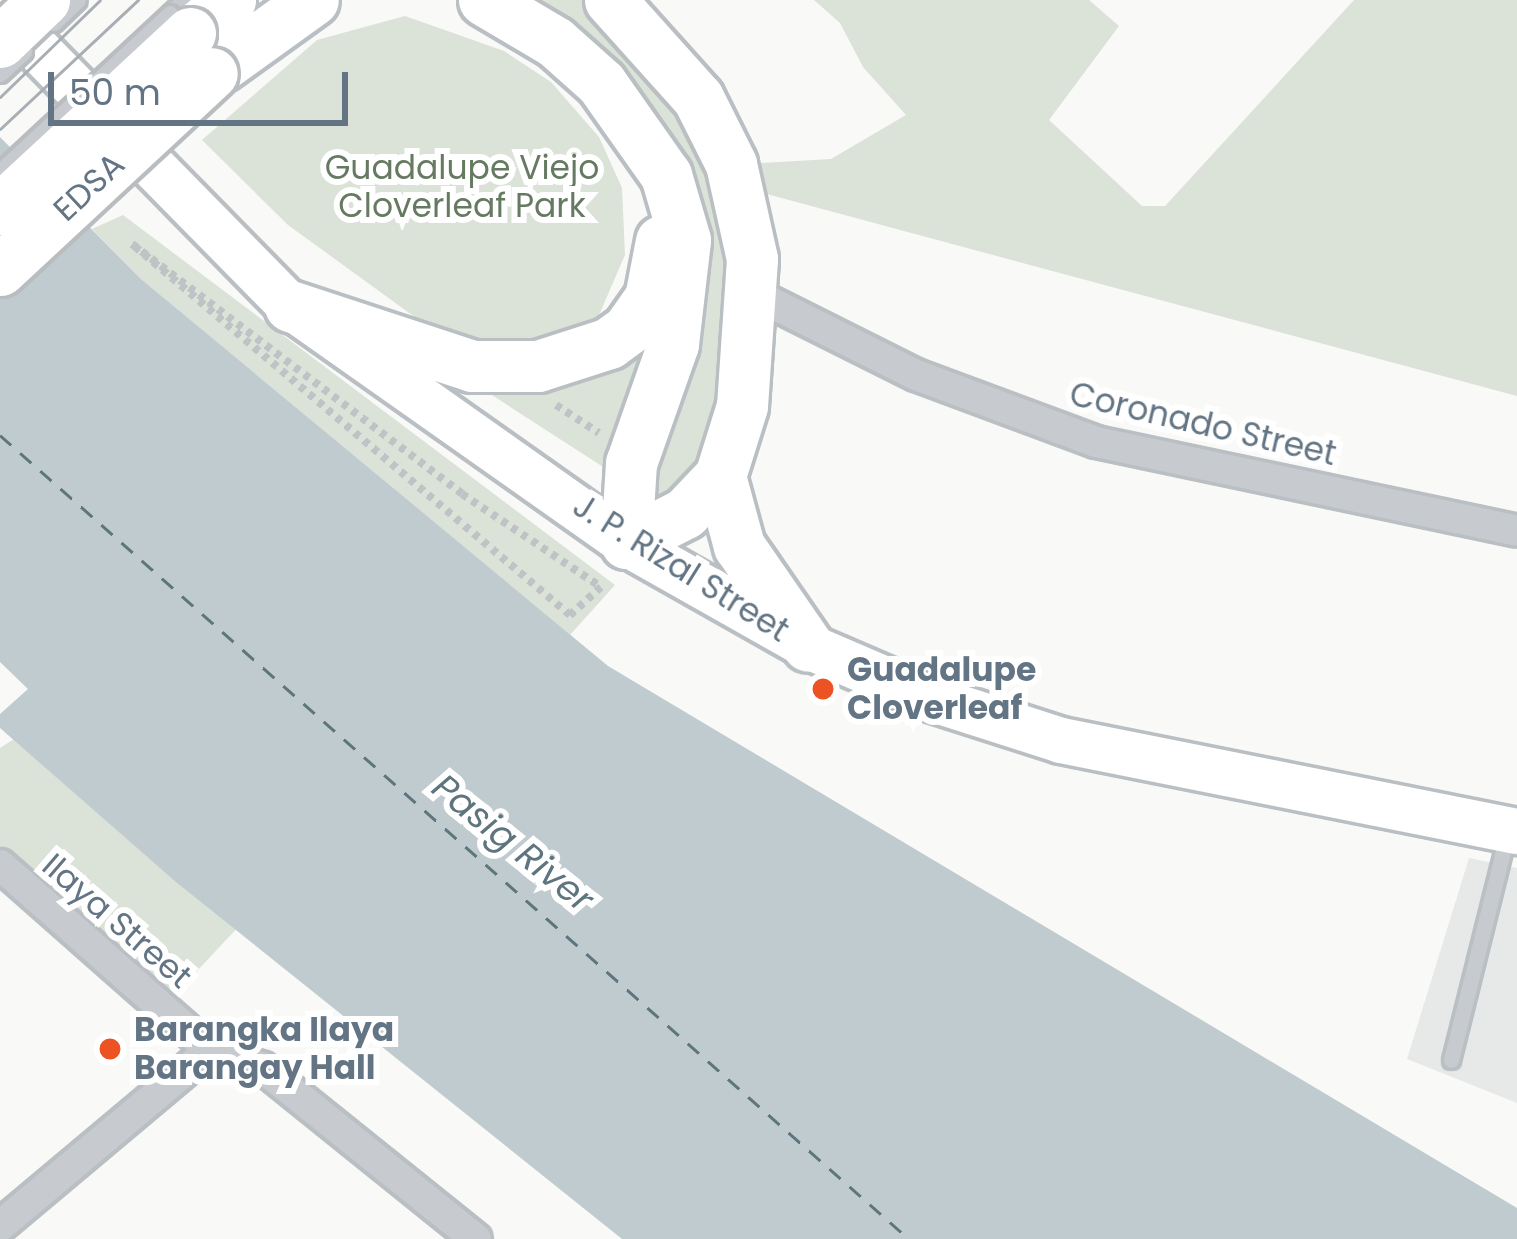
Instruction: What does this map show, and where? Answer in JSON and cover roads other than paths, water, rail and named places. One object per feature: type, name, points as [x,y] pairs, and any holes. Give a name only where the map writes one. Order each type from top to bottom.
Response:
[{"type":"highway","points":[[0,42],[44,0]]},
{"type":"highway","name":"EDSA","points":[[0,270],[230,0]]},
{"type":"highway","name":"EDSA","points":[[0,208],[195,37],[278,0]]},
{"type":"highway","points":[[195,37],[313,0]]},
{"type":"highway","points":[[484,0],[580,61],[666,175],[685,240],[682,308],[631,463],[626,543]]},
{"type":"highway","points":[[610,0],[671,63],[716,131],[744,208],[752,293],[742,406],[720,476],[685,513],[626,543]]},
{"type":"highway","points":[[290,306],[472,366],[565,360],[609,344],[641,314],[657,275],[666,175]]},
{"type":"highway","points":[[720,476],[739,546],[808,646]]},
{"type":"main road","name":"J. P. Rizal Street","points":[[0,11],[290,306],[626,543],[808,646],[926,697],[1061,740],[1513,830]]},
{"type":"street","name":"Coronado Street","points":[[752,293],[916,375],[1096,442],[1517,531]]},
{"type":"street","name":"Ilaya Street","points":[[0,865],[210,1050],[263,1067],[476,1239]]},
{"type":"street","points":[[0,1226],[210,1050]]},
{"type":"lane","points":[[0,74],[78,0]]},
{"type":"lane","points":[[0,171],[195,37]]},
{"type":"lane","points":[[1451,1060],[1513,830]]},
{"type":"water","name":"Pasig River","points":[[0,137],[141,279],[608,666],[1517,1208],[1517,1239],[622,1239],[176,882],[0,728],[0,714],[28,689],[0,662]]},
{"type":"tram line","points":[[0,97],[100,0]]},
{"type":"tram line","points":[[0,129],[138,0]]},
{"type":"place","name":"Guadalupe Cloverleaf","points":[[823,689]]},
{"type":"place","name":"Barangka Ilaya Barangay Hall","points":[[110,1049]]},
{"type":"park label","name":"Guadalupe Viejo Cloverleaf Park","points":[[462,187]]}]
